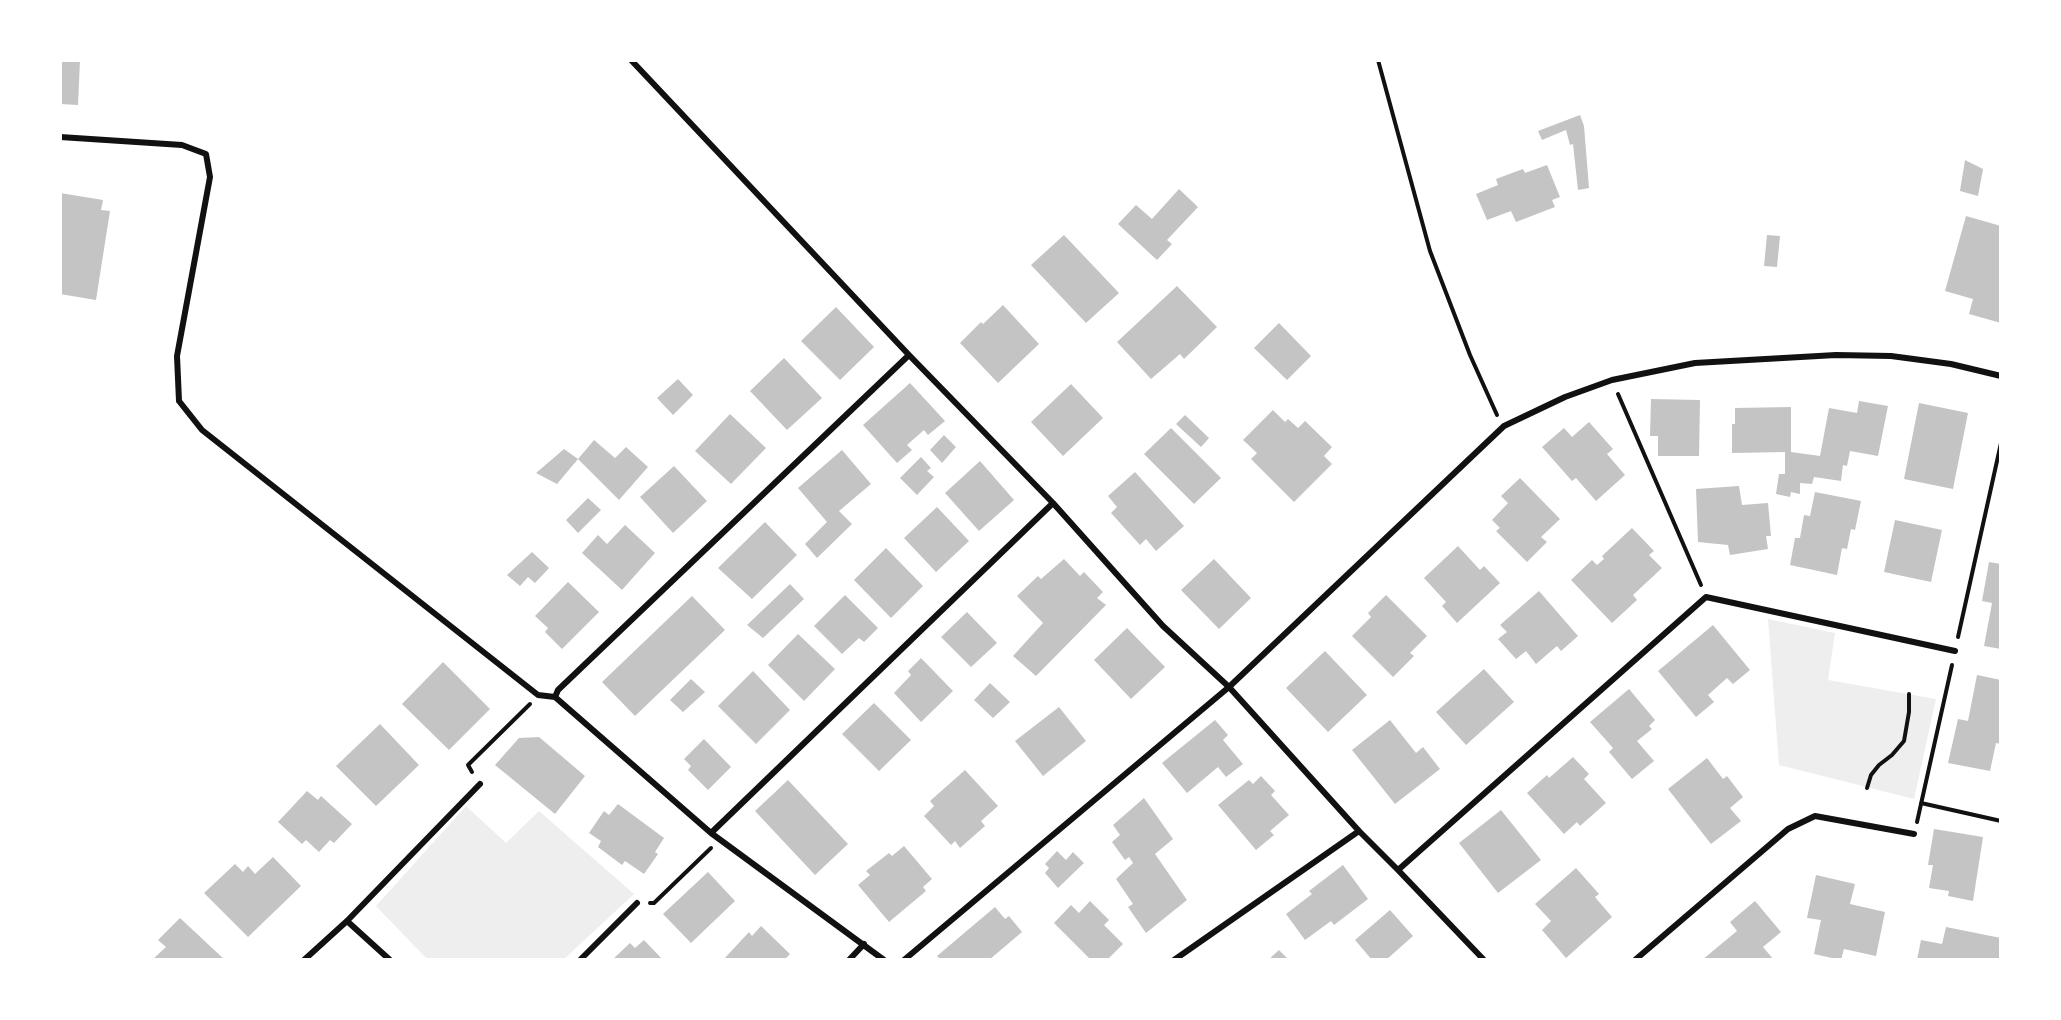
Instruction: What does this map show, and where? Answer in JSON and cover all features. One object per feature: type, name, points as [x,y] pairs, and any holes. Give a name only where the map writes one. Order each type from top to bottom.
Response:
[{"type":"street","points":[[632,60],[909,355],[1053,502],[1163,626],[1228,687],[1359,831],[1484,960]]},
{"type":"street","points":[[60,137],[182,145],[206,154],[210,177],[177,356],[179,401],[202,430],[538,695],[555,697],[720,840],[884,960]]},
{"type":"street","points":[[555,697],[558,690],[909,355]]},
{"type":"street","points":[[904,960],[1228,687],[1504,426],[1565,397],[1612,380],[1695,363],[1836,355],[1891,357],[1951,364],[2001,376]]},
{"type":"street","points":[[711,833],[1053,502]]},
{"type":"street","points":[[1398,870],[1706,597],[1955,651]]},
{"type":"street","points":[[304,960],[347,921],[480,784]]},
{"type":"street","points":[[1635,960],[1788,829],[1815,816],[1914,834]]},
{"type":"street","points":[[1174,960],[1359,831]]},
{"type":"street","points":[[580,960],[637,903]]},
{"type":"street","points":[[347,921],[390,960]]},
{"type":"street","points":[[849,960],[864,944]]},
{"type":"path","points":[[1378,60],[1430,251],[1470,355],[1504,426]]},
{"type":"path","points":[[1612,380],[1706,597]]},
{"type":"path","points":[[1914,834],[2001,442]]},
{"type":"path","points":[[1867,788],[1871,775],[1904,741],[1910,694]]},
{"type":"path","points":[[480,784],[468,765],[538,695]]},
{"type":"path","points":[[1921,803],[2001,821]]},
{"type":"path","points":[[637,903],[654,903],[720,840]]},
{"type":"shaded area","points":[[1768,619],[1835,633],[1828,680],[1936,699],[1914,799],[1779,765]]},
{"type":"shaded area","points":[[466,806],[506,843],[539,811],[634,894],[563,960],[428,960],[376,906]]},
{"type":"building","points":[[60,60],[80,60],[78,105],[60,104]]},
{"type":"building","points":[[1580,115],[1584,126],[1589,188],[1578,190],[1573,144],[1570,145],[1566,130],[1542,140],[1538,131]]},
{"type":"building","points":[[1965,160],[1983,169],[1978,196],[1960,191]]},
{"type":"building","points":[[1547,165],[1560,197],[1552,200],[1555,207],[1516,222],[1511,211],[1487,220],[1476,194],[1498,185],[1496,179],[1523,169],[1525,173]]},
{"type":"building","points":[[1179,189],[1198,207],[1167,240],[1172,244],[1157,260],[1118,224],[1136,205],[1152,219]]},
{"type":"building","points":[[60,193],[103,200],[101,210],[110,211],[96,300],[60,294]]},
{"type":"building","points":[[1966,216],[2001,226],[2001,323],[1969,314],[1973,299],[1945,291]]},
{"type":"building","points":[[1064,235],[1119,293],[1086,323],[1031,265]]},
{"type":"building","points":[[1767,235],[1780,236],[1777,267],[1764,266]]},
{"type":"building","points":[[1177,286],[1217,327],[1184,359],[1180,354],[1151,379],[1117,342]]},
{"type":"building","points":[[1003,305],[1039,344],[998,383],[960,343],[981,322],[983,324]]},
{"type":"building","points":[[836,307],[874,347],[840,380],[801,341]]},
{"type":"building","points":[[1279,323],[1311,356],[1287,380],[1254,348]]},
{"type":"building","points":[[784,358],[822,398],[787,430],[750,391]]},
{"type":"building","points":[[678,379],[693,395],[673,415],[657,398]]},
{"type":"building","points":[[910,383],[945,421],[928,435],[924,430],[907,445],[912,450],[897,463],[863,425]]},
{"type":"building","points":[[1071,384],[1103,418],[1063,456],[1031,422]]},
{"type":"building","points":[[1651,399],[1700,400],[1699,456],[1658,456],[1658,436],[1650,436]]},
{"type":"building","points":[[1859,401],[1888,406],[1878,456],[1850,451],[1847,466],[1843,465],[1841,481],[1814,477],[1812,484],[1800,483],[1800,494],[1791,492],[1790,497],[1776,494],[1779,474],[1785,474],[1785,452],[1732,453],[1732,424],[1735,424],[1735,408],[1791,407],[1791,452],[1820,456],[1829,408],[1857,413]]},
{"type":"building","points":[[1919,403],[1968,413],[1953,489],[1904,479]]},
{"type":"building","points":[[1273,410],[1285,422],[1288,419],[1298,428],[1305,421],[1332,447],[1324,456],[1332,464],[1294,502],[1251,459],[1257,453],[1243,440]]},
{"type":"building","points":[[730,414],[766,448],[731,484],[695,451]]},
{"type":"building","points":[[1185,415],[1209,438],[1201,447],[1176,424]]},
{"type":"building","points":[[1589,422],[1613,449],[1607,454],[1625,475],[1596,501],[1576,478],[1572,481],[1542,447],[1564,428],[1572,437]]},
{"type":"building","points":[[1171,428],[1221,478],[1194,504],[1144,454]]},
{"type":"building","points":[[944,435],[956,447],[942,463],[930,450]]},
{"type":"building","points":[[594,440],[615,458],[626,447],[648,467],[619,500],[578,459]]},
{"type":"building","points":[[564,449],[578,459],[557,484],[536,473]]},
{"type":"building","points":[[842,450],[871,484],[839,511],[852,524],[817,558],[805,544],[827,522],[798,488]]},
{"type":"building","points":[[921,457],[931,468],[927,471],[934,477],[917,495],[900,478]]},
{"type":"building","points":[[980,461],[1014,500],[979,531],[945,493]]},
{"type":"building","points":[[674,466],[707,501],[673,533],[640,497]]},
{"type":"building","points":[[1135,472],[1184,526],[1156,551],[1146,539],[1140,545],[1111,513],[1117,507],[1108,496]]},
{"type":"building","points":[[1520,478],[1560,519],[1541,537],[1547,542],[1527,562],[1496,531],[1500,528],[1492,520],[1508,503],[1501,496]]},
{"type":"building","points":[[1739,486],[1742,505],[1768,503],[1771,536],[1766,536],[1768,549],[1730,555],[1728,545],[1698,542],[1696,489]]},
{"type":"building","points":[[1815,492],[1861,501],[1855,530],[1851,529],[1847,549],[1842,548],[1837,575],[1790,565],[1795,538],[1800,538],[1804,515],[1810,516]]},
{"type":"building","points":[[588,498],[601,510],[578,533],[566,520]]},
{"type":"building","points":[[937,507],[969,541],[936,572],[904,538]]},
{"type":"building","points":[[1895,520],[1942,530],[1931,582],[1884,572]]},
{"type":"building","points":[[765,522],[797,555],[752,599],[718,568]]},
{"type":"building","points":[[625,525],[655,553],[622,590],[582,553],[598,535],[607,544]]},
{"type":"building","points":[[1632,528],[1654,551],[1649,555],[1662,568],[1633,595],[1637,600],[1612,623],[1571,580],[1592,560],[1597,565],[1604,559],[1602,556]]},
{"type":"building","points":[[1458,546],[1480,570],[1484,566],[1500,583],[1457,623],[1442,606],[1446,602],[1424,578]]},
{"type":"building","points":[[886,548],[923,586],[891,618],[854,580]]},
{"type":"building","points":[[532,552],[549,568],[535,583],[528,577],[520,586],[507,575]]},
{"type":"building","points":[[1064,559],[1080,576],[1084,572],[1103,592],[1097,598],[1106,605],[1036,676],[1013,656],[1043,623],[1017,596],[1038,576],[1041,579]]},
{"type":"building","points":[[1214,559],[1251,598],[1219,629],[1181,590]]},
{"type":"building","points":[[1989,562],[2001,564],[2001,649],[1984,646],[1992,603],[1982,601]]},
{"type":"building","points":[[568,582],[599,612],[562,649],[545,632],[548,628],[535,616]]},
{"type":"building","points":[[790,584],[804,599],[763,638],[747,625]]},
{"type":"building","points":[[1539,591],[1578,636],[1561,651],[1557,646],[1536,664],[1526,651],[1516,659],[1498,639],[1507,632],[1500,625]]},
{"type":"building","points":[[845,595],[878,628],[864,642],[859,638],[842,654],[814,626]]},
{"type":"building","points":[[1386,595],[1427,636],[1410,653],[1414,656],[1393,677],[1352,636],[1371,617],[1368,613]]},
{"type":"building","points":[[692,596],[725,630],[635,716],[602,682]]},
{"type":"building","points":[[967,612],[997,643],[971,667],[941,637]]},
{"type":"building","points":[[1713,625],[1750,670],[1733,684],[1727,678],[1708,695],[1714,702],[1696,717],[1658,671]]},
{"type":"building","points":[[1127,628],[1165,667],[1131,699],[1094,660]]},
{"type":"building","points":[[798,634],[835,669],[804,701],[768,665]]},
{"type":"building","points":[[1325,651],[1367,695],[1328,732],[1286,688]]},
{"type":"building","points":[[921,658],[953,691],[921,722],[894,693],[911,675],[908,671]]},
{"type":"building","points":[[443,662],[490,709],[449,750],[402,704]]},
{"type":"building","points":[[1484,669],[1514,702],[1466,745],[1436,712]]},
{"type":"building","points":[[753,671],[790,710],[756,744],[718,706]]},
{"type":"building","points":[[1977,675],[2001,680],[2001,744],[1996,743],[1990,771],[1948,763],[1958,719],[1968,721]]},
{"type":"building","points":[[691,679],[705,692],[683,712],[670,700]]},
{"type":"building","points":[[990,683],[1010,702],[993,718],[974,700]]},
{"type":"building","points":[[1629,689],[1655,720],[1649,726],[1652,729],[1637,741],[1654,761],[1632,779],[1609,752],[1613,748],[1590,722]]},
{"type":"building","points":[[874,703],[911,740],[879,771],[842,734]]},
{"type":"building","points":[[1059,707],[1086,741],[1043,776],[1015,741]]},
{"type":"building","points":[[1215,720],[1228,735],[1223,740],[1243,764],[1226,777],[1218,767],[1187,793],[1162,763]]},
{"type":"building","points":[[1390,720],[1416,753],[1423,747],[1440,769],[1395,804],[1352,750]]},
{"type":"building","points":[[380,724],[419,765],[376,806],[336,766]]},
{"type":"building","points":[[539,737],[585,776],[555,814],[495,765],[519,738]]},
{"type":"building","points":[[704,739],[731,767],[708,790],[688,770],[691,766],[684,759]]},
{"type":"building","points":[[1573,757],[1589,774],[1584,779],[1606,803],[1580,826],[1577,822],[1564,834],[1527,793],[1547,775],[1549,778]]},
{"type":"building","points":[[1707,758],[1723,779],[1727,776],[1743,797],[1730,808],[1741,821],[1711,844],[1668,789]]},
{"type":"building","points":[[965,770],[998,806],[981,821],[985,826],[960,848],[955,841],[951,845],[924,816],[934,806],[930,801]]},
{"type":"building","points":[[1261,776],[1275,791],[1271,795],[1289,815],[1270,831],[1274,835],[1256,850],[1218,805],[1249,780],[1253,784]]},
{"type":"building","points":[[788,780],[848,844],[815,875],[755,811]]},
{"type":"building","points":[[307,791],[318,800],[321,796],[352,824],[334,843],[330,840],[319,852],[306,840],[302,844],[278,822]]},
{"type":"building","points":[[1144,798],[1173,839],[1155,854],[1187,900],[1146,933],[1128,907],[1133,904],[1116,879],[1133,863],[1129,857],[1125,860],[1112,842],[1120,835],[1113,825]]},
{"type":"building","points":[[618,804],[664,838],[655,852],[658,854],[644,874],[625,861],[622,865],[598,847],[601,841],[589,833],[604,811],[609,815]]},
{"type":"building","points":[[1501,810],[1541,860],[1498,893],[1459,843]]},
{"type":"building","points":[[1934,829],[1983,837],[1973,901],[1948,896],[1949,891],[1929,888],[1933,865],[1928,865]]},
{"type":"building","points":[[904,846],[932,879],[923,887],[926,891],[889,922],[858,885],[870,875],[866,871],[889,853],[892,856]]},
{"type":"building","points":[[1057,851],[1066,860],[1073,852],[1084,863],[1058,888],[1045,873],[1049,868],[1045,864]]},
{"type":"building","points":[[273,857],[301,886],[248,937],[204,893],[235,864],[243,872],[248,866],[255,874]]},
{"type":"building","points":[[1343,865],[1368,899],[1334,925],[1331,921],[1305,940],[1286,914],[1312,894],[1309,891]]},
{"type":"building","points":[[1576,868],[1599,894],[1595,897],[1612,917],[1566,958],[1542,930],[1551,921],[1535,904]]},
{"type":"building","points":[[708,872],[735,901],[691,943],[663,914]]},
{"type":"building","points":[[1816,875],[1855,884],[1850,904],[1885,912],[1876,956],[1844,949],[1841,960],[1814,954],[1821,920],[1807,918]]},
{"type":"building","points":[[1090,901],[1109,920],[1104,925],[1123,944],[1107,960],[1091,960],[1054,923],[1071,905],[1079,913]]},
{"type":"building","points":[[1755,901],[1781,932],[1763,947],[1774,960],[1702,960],[1737,931],[1730,922]]},
{"type":"building","points":[[995,907],[1005,919],[1009,916],[1022,932],[989,960],[941,960],[937,956]]},
{"type":"building","points":[[1390,910],[1413,936],[1386,960],[1372,960],[1355,940]]},
{"type":"building","points":[[180,918],[225,960],[152,960],[166,947],[158,940]]},
{"type":"building","points":[[761,926],[790,954],[784,960],[723,960],[749,932],[752,936]]},
{"type":"building","points":[[1946,927],[2001,938],[2001,960],[1917,960],[1921,940],[1942,944]]},
{"type":"building","points":[[644,940],[663,960],[612,960],[630,943],[635,948]]},
{"type":"building","points":[[1279,950],[1289,960],[1268,960]]}]
